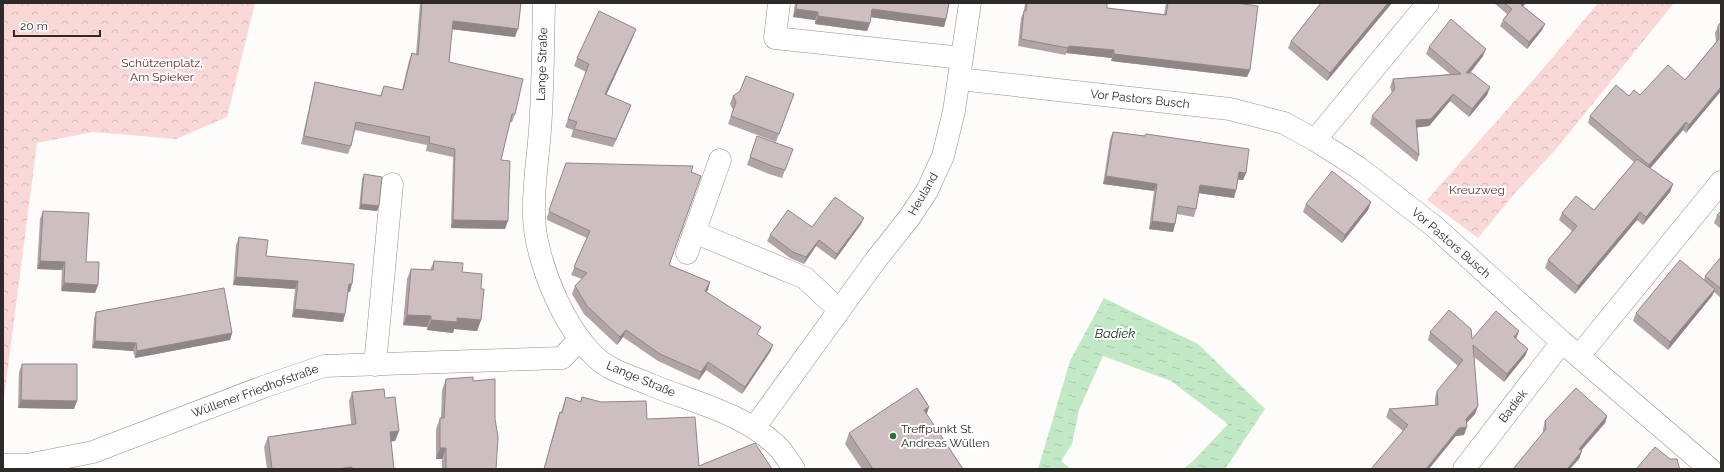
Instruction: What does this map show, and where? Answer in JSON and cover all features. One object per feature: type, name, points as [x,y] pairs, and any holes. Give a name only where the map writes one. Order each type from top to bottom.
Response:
[{"type":"street","name":"Lange Straße","points":[[544,3],[540,129],[534,216],[539,253],[560,307],[579,340],[609,367],[659,388],[713,407],[754,428],[776,445],[794,469]]},
{"type":"street","points":[[779,3],[775,38],[960,69]]},
{"type":"street","name":"Heuland","points":[[754,428],[839,310],[928,191],[943,156],[954,111],[970,3]]},
{"type":"street","points":[[1315,140],[1428,3]]},
{"type":"street","name":"Vor Pastors Busch","points":[[960,69],[1230,109],[1284,123],[1315,140],[1359,168],[1435,227],[1562,342],[1710,469]]},
{"type":"street","points":[[687,253],[720,160]]},
{"type":"street","points":[[1579,356],[1721,182]]},
{"type":"street","points":[[376,365],[392,184]]},
{"type":"street","points":[[694,232],[805,278],[839,310]]},
{"type":"street","name":"Wüllener Friedhofstraße","points":[[3,465],[26,465],[93,452],[263,387],[324,366],[562,358],[579,340]]},
{"type":"street","name":"Badiek","points":[[1464,469],[1562,342]]},
{"type":"green space","name":"Schützenplatz, Am Spieker","points":[[3,3],[255,3],[227,117],[176,139],[93,132],[37,143],[3,406]]},
{"type":"green space","name":"Kreuzweg","points":[[1598,3],[1674,3],[1557,148],[1515,193],[1478,238],[1427,200],[1541,71]]},
{"type":"water","name":"Badiek","points":[[1104,298],[1198,344],[1265,409],[1225,469],[1183,469],[1192,462],[1228,424],[1171,381],[1103,356],[1079,410],[1072,444],[1061,461],[1071,469],[1038,469],[1070,361]]},
{"type":"building","points":[[422,3],[521,3],[518,29],[453,21],[449,62],[523,79],[515,114],[512,114],[501,160],[510,161],[508,221],[453,220],[455,149],[429,143],[430,137],[356,122],[351,146],[304,136],[315,82],[381,96],[384,86],[403,90],[412,53],[418,55]]},
{"type":"building","points":[[797,3],[949,3],[946,19],[872,9],[870,23],[818,16],[818,12],[796,9]]},
{"type":"building","points":[[1027,3],[1107,3],[1107,8],[1166,15],[1168,3],[1237,3],[1258,6],[1250,70],[1114,54],[1114,50],[1069,46],[1068,48],[1021,39],[1024,11],[1026,11]]},
{"type":"building","points":[[1321,3],[1388,3],[1330,73],[1291,41]]},
{"type":"building","points":[[1504,3],[1523,3],[1521,5],[1545,24],[1529,42],[1503,20],[1512,9]]},
{"type":"building","points":[[599,11],[636,29],[605,94],[631,105],[616,139],[574,129],[577,122],[568,119],[589,64],[577,58]]},
{"type":"building","points":[[1451,19],[1486,49],[1466,73],[1472,73],[1490,87],[1472,109],[1453,94],[1431,119],[1416,120],[1419,155],[1372,116],[1395,89],[1393,79],[1461,74],[1429,47]]},
{"type":"building","points":[[1721,22],[1721,87],[1689,125],[1686,122],[1649,165],[1590,116],[1616,85],[1629,96],[1634,90],[1640,95],[1668,65],[1685,80],[1719,39],[1718,26]]},
{"type":"building","points":[[746,76],[794,94],[779,134],[731,116],[736,102],[733,96],[740,91]]},
{"type":"building","points":[[1113,132],[1145,136],[1146,134],[1249,149],[1246,173],[1239,172],[1236,190],[1200,185],[1196,209],[1178,206],[1175,224],[1152,221],[1157,184],[1106,176]]},
{"type":"building","points":[[757,136],[793,149],[785,170],[750,157]]},
{"type":"building","points":[[1637,159],[1673,184],[1646,217],[1640,212],[1578,286],[1548,260],[1577,226],[1562,213],[1576,196],[1594,210]]},
{"type":"building","points":[[566,163],[693,166],[691,172],[701,176],[669,265],[710,282],[705,291],[761,327],[757,334],[773,345],[745,387],[708,362],[701,372],[660,354],[626,330],[620,337],[587,306],[575,286],[587,273],[574,267],[590,231],[550,212],[549,210]]},
{"type":"building","points":[[1332,171],[1371,202],[1345,235],[1306,204]]},
{"type":"building","points":[[364,174],[382,177],[379,206],[361,204]]},
{"type":"building","points":[[835,197],[864,218],[837,254],[819,240],[806,257],[793,252],[770,235],[788,210],[812,227]]},
{"type":"building","points":[[43,211],[89,213],[86,262],[99,262],[98,285],[64,283],[65,262],[40,261]]},
{"type":"building","points":[[1721,211],[1721,218],[1717,215]]},
{"type":"building","points":[[239,237],[268,240],[266,256],[354,264],[352,284],[349,284],[345,314],[295,309],[298,281],[236,277]]},
{"type":"building","points":[[1721,257],[1721,289],[1705,276]]},
{"type":"building","points":[[1680,260],[1715,289],[1670,342],[1636,313]]},
{"type":"building","points":[[434,261],[463,263],[462,272],[482,274],[481,289],[484,289],[481,320],[457,318],[457,322],[431,320],[431,316],[407,315],[411,269],[433,270]]},
{"type":"building","points":[[224,288],[232,333],[137,351],[136,343],[95,341],[96,312]]},
{"type":"building","points":[[1449,310],[1471,329],[1472,339],[1496,311],[1519,331],[1514,337],[1528,349],[1507,374],[1473,345],[1478,406],[1466,419],[1467,427],[1459,428],[1426,469],[1371,469],[1408,425],[1389,409],[1438,405],[1437,391],[1463,360],[1430,332]]},
{"type":"building","points":[[22,364],[77,364],[77,401],[21,400]]},
{"type":"building","points":[[473,377],[473,381],[495,379],[495,419],[498,437],[496,469],[446,469],[446,448],[440,448],[440,418],[444,418],[446,379]]},
{"type":"building","name":"Treffpunkt St. Andreas Wüllen","points":[[917,388],[929,407],[924,410],[963,469],[873,469],[849,433]]},
{"type":"building","points":[[1576,388],[1607,416],[1579,449],[1582,451],[1567,469],[1513,469],[1546,429],[1545,421]]},
{"type":"building","points":[[384,389],[385,398],[395,397],[399,431],[390,432],[394,469],[352,469],[352,467],[338,469],[272,469],[268,437],[356,424],[352,392]]},
{"type":"building","points":[[566,397],[581,402],[582,397],[601,402],[646,401],[647,419],[695,417],[699,466],[755,443],[772,469],[544,469],[560,412],[562,413]]},
{"type":"building","points":[[1655,447],[1670,459],[1677,459],[1681,469],[1636,469]]},
{"type":"place","name":"Treffpunkt St. Andreas Wüllen","points":[[893,436]]}]
